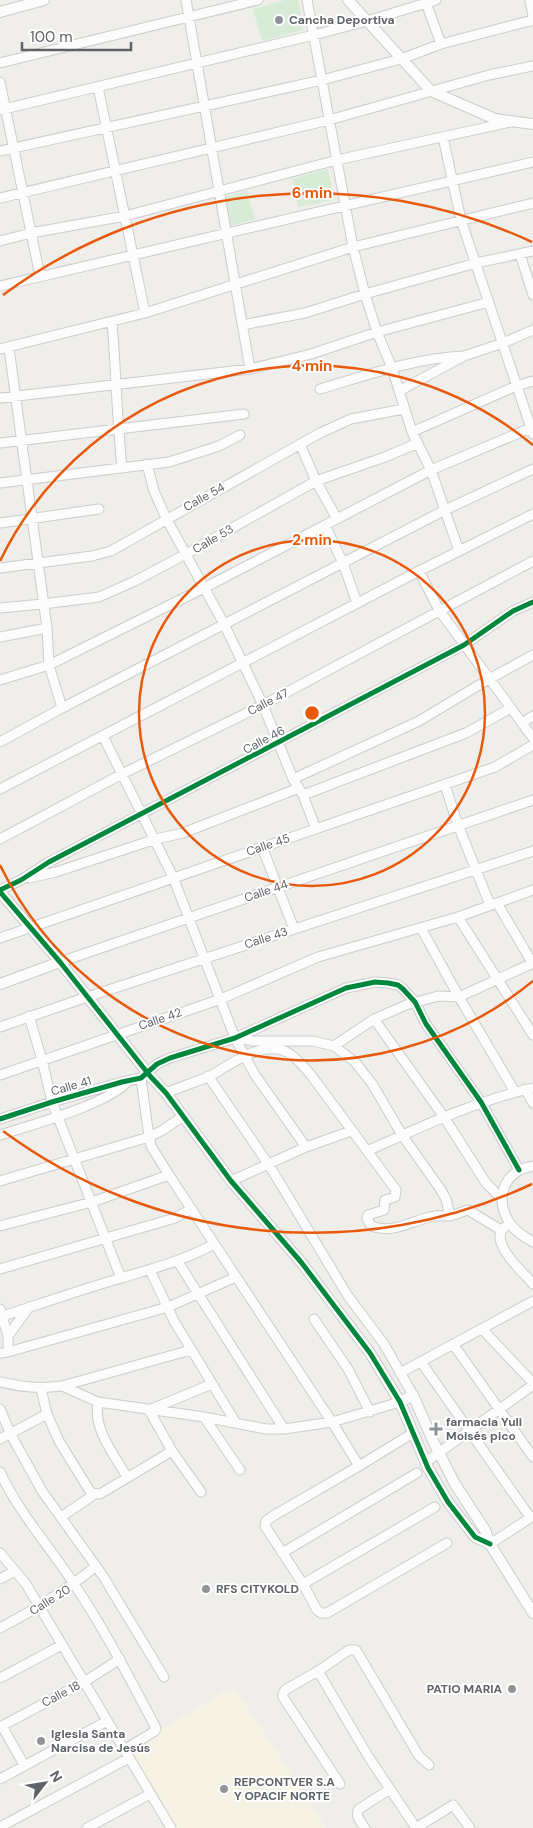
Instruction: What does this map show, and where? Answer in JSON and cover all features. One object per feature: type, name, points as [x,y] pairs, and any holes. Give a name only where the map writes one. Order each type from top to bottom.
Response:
[{"type":"street","points":[[0,12],[44,0]]},
{"type":"street","points":[[186,0],[250,369]]},
{"type":"street","points":[[0,63],[258,0]]},
{"type":"street","points":[[307,0],[353,247],[365,294],[377,332],[392,368],[412,432],[431,470],[459,551]]},
{"type":"street","points":[[348,0],[431,91],[495,119],[533,124]]},
{"type":"street","points":[[3,110],[367,21],[425,1],[436,0]]},
{"type":"street","points":[[530,0],[533,16]]},
{"type":"street","points":[[425,1],[441,44]]},
{"type":"street","points":[[0,151],[322,80],[401,59],[441,44],[533,20]]},
{"type":"street","points":[[0,198],[329,120],[431,91],[533,66]]},
{"type":"street","points":[[0,82],[3,110],[14,147],[40,276]]},
{"type":"street","points":[[98,87],[145,313]]},
{"type":"street","points":[[0,240],[126,216],[337,160],[512,122]]},
{"type":"street","points":[[0,680],[49,665],[204,588],[431,470],[532,430],[461,220],[443,137]]},
{"type":"street","points":[[0,286],[533,162]]},
{"type":"street","points":[[62,708],[49,665],[47,628],[16,397],[5,348],[145,313],[353,247],[533,203]]},
{"type":"street","points":[[242,325],[304,314],[365,294],[476,263],[533,251]]},
{"type":"street","points":[[520,254],[533,295]]},
{"type":"street","points":[[0,398],[250,369],[311,354],[377,332],[489,302]]},
{"type":"street","points":[[112,322],[122,468]]},
{"type":"street","points":[[399,391],[464,356],[503,344],[533,330]]},
{"type":"street","points":[[320,390],[392,368],[448,356],[464,356]]},
{"type":"street","points":[[412,432],[533,380]]},
{"type":"street","name":"Calle 54","points":[[0,568],[92,556],[111,551],[166,518],[300,444],[350,419],[404,408]]},
{"type":"street","points":[[0,443],[244,414]]},
{"type":"street","points":[[0,483],[169,462],[220,446],[240,435]]},
{"type":"street","name":"Calle 53","points":[[0,608],[99,597],[135,581],[186,554],[316,480],[385,457],[418,443]]},
{"type":"street","points":[[300,444],[316,480],[337,518]]},
{"type":"street","points":[[147,464],[154,491],[166,518],[224,624],[263,705],[316,829]]},
{"type":"street","points":[[0,742],[445,510],[533,469]]},
{"type":"street","points":[[0,523],[99,509]]},
{"type":"street","points":[[0,789],[419,571],[533,514]]},
{"type":"street","points":[[325,525],[343,563],[357,603]]},
{"type":"street","name":"Calle 47","points":[[0,840],[122,774],[263,705],[533,561]]},
{"type":"street","points":[[419,571],[439,610],[533,738]]},
{"type":"street","name":"Calle 46","points":[[0,891],[22,880],[49,862],[464,645],[513,611],[533,602]]},
{"type":"street","points":[[0,637],[47,628]]},
{"type":"street","points":[[293,778],[420,721],[533,655]]},
{"type":"street","points":[[22,880],[56,872],[156,839],[183,833],[301,792],[466,733],[511,708]]},
{"type":"street","points":[[522,723],[533,716]]},
{"type":"street","points":[[103,736],[156,839],[173,877],[206,958],[235,1038],[255,1075],[306,1147]]},
{"type":"street","name":"Calle 45","points":[[0,938],[495,767],[533,745]]},
{"type":"street","points":[[334,1046],[374,1019],[415,1002],[438,996],[459,997],[533,963],[493,904],[458,826],[445,784]]},
{"type":"street","name":"Calle 44","points":[[0,984],[533,800]]},
{"type":"street","points":[[262,847],[294,929]]},
{"type":"street","name":"Calle 43","points":[[0,1027],[87,996],[533,851]]},
{"type":"street","name":"Calle 42","points":[[0,1075],[221,999],[318,957],[458,917],[533,890]]},
{"type":"street","points":[[0,891],[117,1034],[144,1075],[166,1093],[231,1181],[307,1270],[370,1353],[400,1402],[426,1462],[448,1502],[475,1537],[490,1544]]},
{"type":"street","points":[[458,917],[533,1035]]},
{"type":"street","points":[[421,928],[515,1092]]},
{"type":"street","name":"Calle 41","points":[[0,1119],[52,1102],[129,1081],[144,1075],[157,1064],[170,1058],[235,1038],[346,988],[375,982],[398,985],[415,1002],[426,1024],[481,1102],[519,1170]]},
{"type":"street","points":[[29,1016],[52,1102],[121,1278]]},
{"type":"street","points":[[374,1019],[444,1116],[486,1183],[502,1199]]},
{"type":"street","points":[[235,1038],[254,1041],[313,1041],[334,1046],[355,1062],[373,1085],[402,1135],[442,1190],[450,1216]]},
{"type":"street","points":[[166,1093],[208,1076],[245,1057],[270,1049],[279,1049],[295,1058],[311,1075],[396,1190],[396,1194],[392,1199],[385,1200],[384,1210],[368,1215],[367,1218],[371,1226],[387,1230],[428,1217],[450,1216],[468,1210],[501,1230]]},
{"type":"street","points":[[144,1075],[151,1146],[168,1175],[332,1422],[359,1466]]},
{"type":"street","points":[[208,1076],[269,1165],[348,1296],[384,1344],[413,1395],[455,1484],[485,1530],[490,1544],[533,1613]]},
{"type":"street","points":[[0,1135],[103,1099],[129,1081]]},
{"type":"street","points":[[367,1151],[444,1116],[515,1092],[529,1088],[533,1103]]},
{"type":"street","points":[[0,1181],[149,1137],[183,1116]]},
{"type":"street","points":[[231,1181],[306,1147],[352,1131]]},
{"type":"street","points":[[533,1166],[519,1170],[508,1180],[503,1189],[502,1199],[509,1224],[533,1242]]},
{"type":"street","points":[[0,1226],[92,1202],[168,1175]]},
{"type":"street","points":[[0,1270],[175,1218],[191,1208]]},
{"type":"street","points":[[509,1224],[501,1230],[499,1237],[502,1246],[509,1257],[533,1284]]},
{"type":"street","points":[[8,1336],[1,1314],[178,1262],[214,1244]]},
{"type":"street","points":[[178,1262],[284,1429]]},
{"type":"street","points":[[150,1270],[174,1321],[236,1423]]},
{"type":"street","points":[[29,1307],[8,1336],[4,1352],[168,1307],[236,1277]]},
{"type":"street","points":[[400,1372],[533,1301]]},
{"type":"street","points":[[314,1319],[348,1369],[370,1412]]},
{"type":"street","points":[[426,1462],[470,1432],[533,1384],[482,1329]]},
{"type":"street","points":[[454,1344],[533,1457]]},
{"type":"street","points":[[0,1382],[26,1388],[41,1389],[62,1386],[191,1350]]},
{"type":"street","points":[[421,1362],[532,1517],[490,1544]]},
{"type":"street","points":[[149,1410],[212,1384]]},
{"type":"street","points":[[62,1386],[98,1402],[204,1417],[266,1429],[284,1429],[332,1422],[400,1402],[413,1395]]},
{"type":"street","points":[[41,1389],[47,1414],[91,1494],[100,1494],[172,1451]]},
{"type":"street","points":[[98,1402],[96,1413],[98,1426],[127,1477]]},
{"type":"street","points":[[0,1409],[11,1434],[42,1491],[96,1566],[164,1677]]},
{"type":"street","points":[[149,1410],[172,1451],[201,1492]]},
{"type":"street","points":[[0,1439],[47,1414]]},
{"type":"street","points":[[204,1417],[240,1470]]},
{"type":"street","points":[[413,1433],[266,1521],[265,1526],[303,1584],[317,1610],[321,1613],[327,1613],[447,1543]]},
{"type":"street","points":[[0,1472],[11,1496],[74,1584],[120,1659],[156,1728],[155,1732],[126,1754],[0,1827]]},
{"type":"street","points":[[282,1553],[417,1473]]},
{"type":"street","points":[[61,1517],[95,1494]]},
{"type":"street","points":[[303,1584],[435,1507]]},
{"type":"street","points":[[0,1553],[26,1584],[171,1828]]},
{"type":"street","name":"Calle 20","points":[[0,1628],[40,1607],[74,1584],[96,1566]]},
{"type":"street","points":[[0,1579],[15,1571]]},
{"type":"street","points":[[0,1678],[62,1645]]},
{"type":"street","points":[[340,1784],[283,1694],[286,1690],[349,1650],[356,1650],[419,1756],[429,1765]]},
{"type":"street","name":"Calle 18","points":[[1,1727],[84,1682],[120,1659]]},
{"type":"street","points":[[318,1671],[368,1756],[416,1828],[453,1805],[470,1828]]},
{"type":"street","points":[[0,1779],[107,1721]]},
{"type":"street","points":[[1,1727],[24,1766]]},
{"type":"street","points":[[365,1828],[357,1816],[357,1812],[390,1789]]},
{"type":"street","points":[[87,1828],[150,1794]]},
{"type":"shaded area","name":"REPCONTVER S.A Y OPACIF NORTE","points":[[234,1686],[326,1828],[171,1828],[125,1750]]},
{"type":"green space","name":"Cancha Deportiva","points":[[285,0],[298,0],[303,30],[262,41],[253,9]]},
{"type":"green space","points":[[328,169],[334,200],[298,207],[292,179]]},
{"type":"green space","points":[[247,191],[255,219],[229,226],[224,197]]},
{"type":"cycle path","points":[[0,890],[21,880],[49,862],[464,645],[513,611],[533,602]]},
{"type":"cycle path","points":[[0,892],[60,962],[150,1076],[166,1093],[231,1181],[301,1262],[370,1353],[400,1402],[428,1468],[448,1502],[475,1537],[490,1544]]},
{"type":"cycle path","points":[[0,1119],[52,1102],[141,1078],[157,1064],[170,1058],[235,1038],[346,988],[375,982],[388,983],[398,985],[415,1002],[426,1024],[481,1102],[519,1170]]},
{"type":"place","name":"Cancha Deportiva","points":[[279,20]]},
{"type":"place","name":"farmacia Yuli Moisés pico","points":[[436,1429]]},
{"type":"place","name":"RFS CITYKOLD","points":[[206,1589]]},
{"type":"place","name":"PATIO MARIA","points":[[512,1689]]},
{"type":"place","name":"Iglesia Santa Narcisa de Jesús","points":[[41,1741]]},
{"type":"place","name":"REPCONTVER S.A Y OPACIF NORTE","points":[[224,1789]]}]
